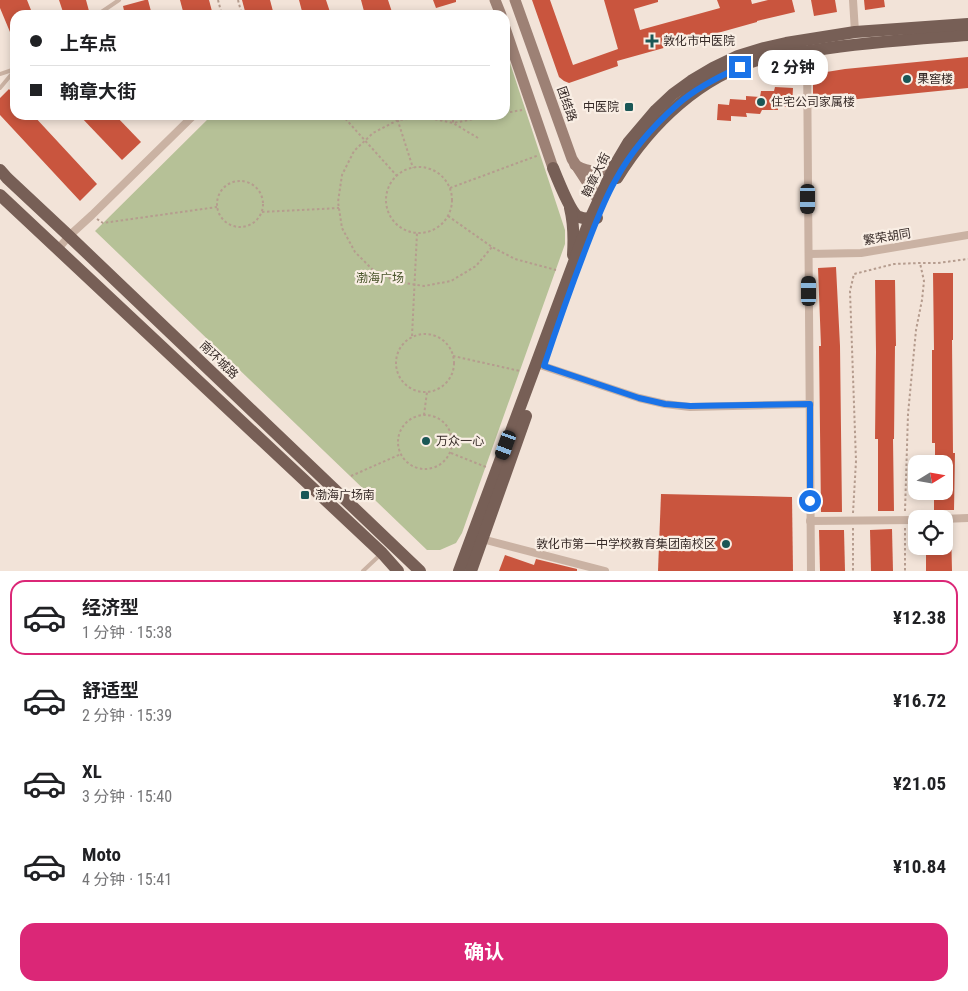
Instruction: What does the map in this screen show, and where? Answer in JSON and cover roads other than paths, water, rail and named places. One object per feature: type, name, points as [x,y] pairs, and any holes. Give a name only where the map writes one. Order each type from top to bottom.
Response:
[{"type":"main road","name":"团结路","points":[[515,0],[572,159],[596,212]]},
{"type":"main road","name":"翰章大街","points":[[459,571],[573,266],[615,165],[628,143],[656,110],[691,81],[713,68],[738,56],[764,48],[855,32],[968,24]]},
{"type":"main road","name":"翰章大街","points":[[471,571],[544,366],[596,212],[623,167],[661,120],[678,103],[718,77],[764,58],[856,44],[968,35]]},
{"type":"main road","points":[[510,42],[553,168],[568,203],[574,235],[573,266]]},
{"type":"main road","points":[[575,165],[593,171],[604,170],[615,165]]},
{"type":"main road","name":"南环城路","points":[[0,170],[420,571]]},
{"type":"main road","points":[[0,195],[382,553],[398,571]]},
{"type":"main road","points":[[568,203],[578,216],[596,212]]},
{"type":"street","points":[[853,0],[855,32]]},
{"type":"street","points":[[807,52],[811,571]]},
{"type":"street","points":[[58,249],[69,236],[189,120]]},
{"type":"street","name":"繁荣胡同","points":[[809,254],[861,253],[968,235]]},
{"type":"street","points":[[544,366],[639,398],[665,404],[690,406],[810,404]]},
{"type":"street","points":[[953,519],[968,518]]},
{"type":"street","points":[[810,520],[908,520]]},
{"type":"street","points":[[482,539],[605,571]]},
{"type":"lane","points":[[104,10],[119,0]]},
{"type":"lane","points":[[0,88],[10,75]]},
{"type":"lane","points":[[363,571],[382,553]]},
{"type":"place","name":"敦化市中医院","points":[[652,41]]},
{"type":"place","name":"果窖楼","points":[[907,79]]},
{"type":"place","name":"住宅公司家属楼","points":[[761,102]]},
{"type":"place","name":"中医院","points":[[629,107]]},
{"type":"place","name":"万众一心","points":[[426,441]]},
{"type":"place","name":"渤海广场南","points":[[305,495]]},
{"type":"place","name":"敦化市第一中学校教育集团南校区","points":[[726,544]]},
{"type":"park label","name":"渤海广场","points":[[380,278]]}]
